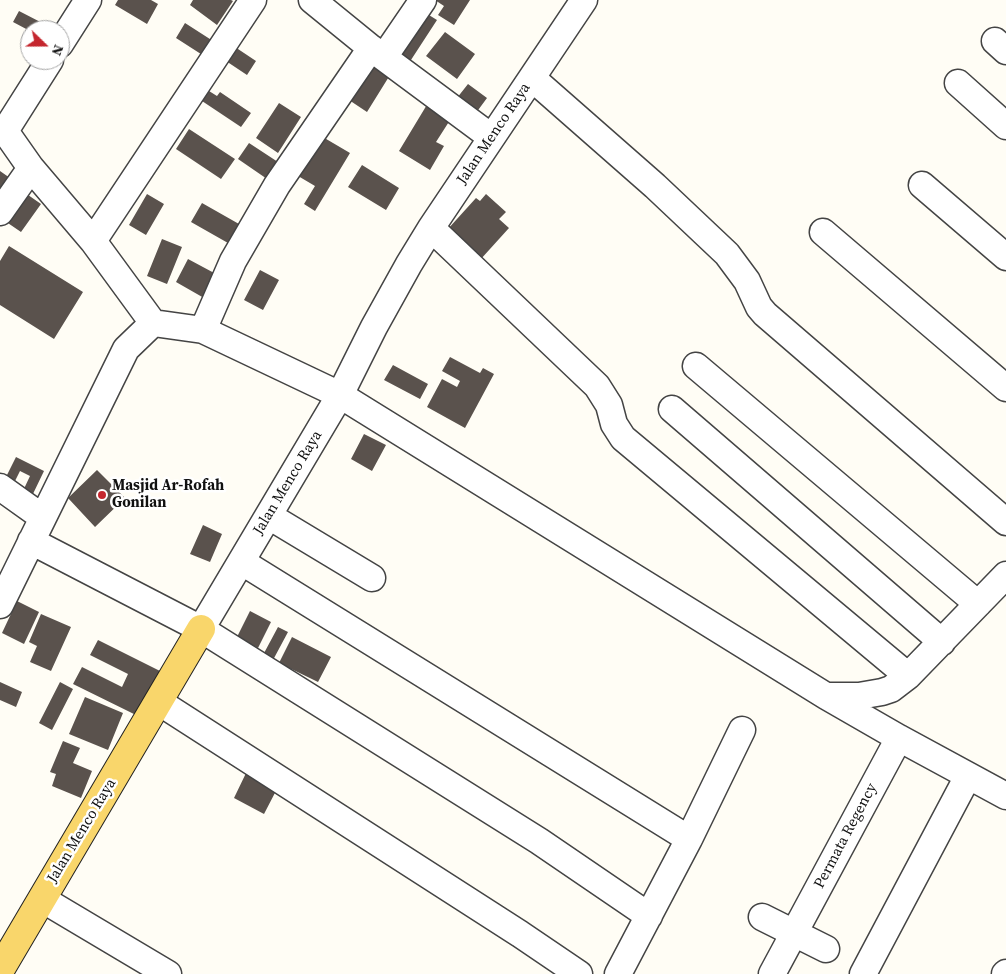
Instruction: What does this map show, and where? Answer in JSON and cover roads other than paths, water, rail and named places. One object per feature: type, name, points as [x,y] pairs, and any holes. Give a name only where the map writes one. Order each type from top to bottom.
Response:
[{"type":"main road","name":"Jalan Menco Raya","points":[[0,970],[201,628]]},
{"type":"street","points":[[70,28],[88,0]]},
{"type":"street","points":[[93,241],[252,0]]},
{"type":"street","points":[[312,0],[377,52],[491,137]]},
{"type":"street","points":[[204,330],[233,260],[277,185],[377,52],[423,0]]},
{"type":"street","name":"Jalan Menco Raya","points":[[201,628],[340,395],[378,319],[431,228],[584,0]]},
{"type":"street","points":[[43,70],[2,129],[31,168],[93,241],[153,323],[204,330],[340,395],[826,696],[891,734],[1006,796]]},
{"type":"street","points":[[532,78],[655,186],[727,254],[746,281],[759,307],[765,314],[1006,522]]},
{"type":"street","points":[[958,83],[1006,126]]},
{"type":"street","points":[[0,212],[31,168]]},
{"type":"street","points":[[922,184],[1006,257]]},
{"type":"street","points":[[431,228],[597,386],[609,404],[614,424],[623,438],[900,683]]},
{"type":"street","points":[[823,232],[1006,388]]},
{"type":"street","points":[[4,588],[31,541],[126,349],[153,323]]},
{"type":"street","points":[[696,366],[978,604]]},
{"type":"street","points":[[672,409],[942,642]]},
{"type":"street","points":[[0,487],[42,517]]},
{"type":"street","points":[[269,516],[372,578]]},
{"type":"street","points":[[31,541],[201,628],[539,841],[649,916]]},
{"type":"street","points":[[242,562],[689,839]]},
{"type":"street","points":[[891,734],[882,718],[884,706],[900,683],[1006,575]]},
{"type":"street","points":[[826,696],[859,696],[882,692],[900,683]]},
{"type":"street","points":[[159,702],[520,934],[578,974]]},
{"type":"street","points":[[618,974],[689,839],[742,730]]},
{"type":"street","name":"Permata Regency","points":[[772,974],[794,934],[891,734]]},
{"type":"street","points":[[863,974],[968,776]]},
{"type":"street","points":[[42,899],[168,974]]},
{"type":"street","points":[[762,917],[826,949]]},
{"type":"place","name":"Masjid Ar-Rofah Gonilan","points":[[102,495]]}]
